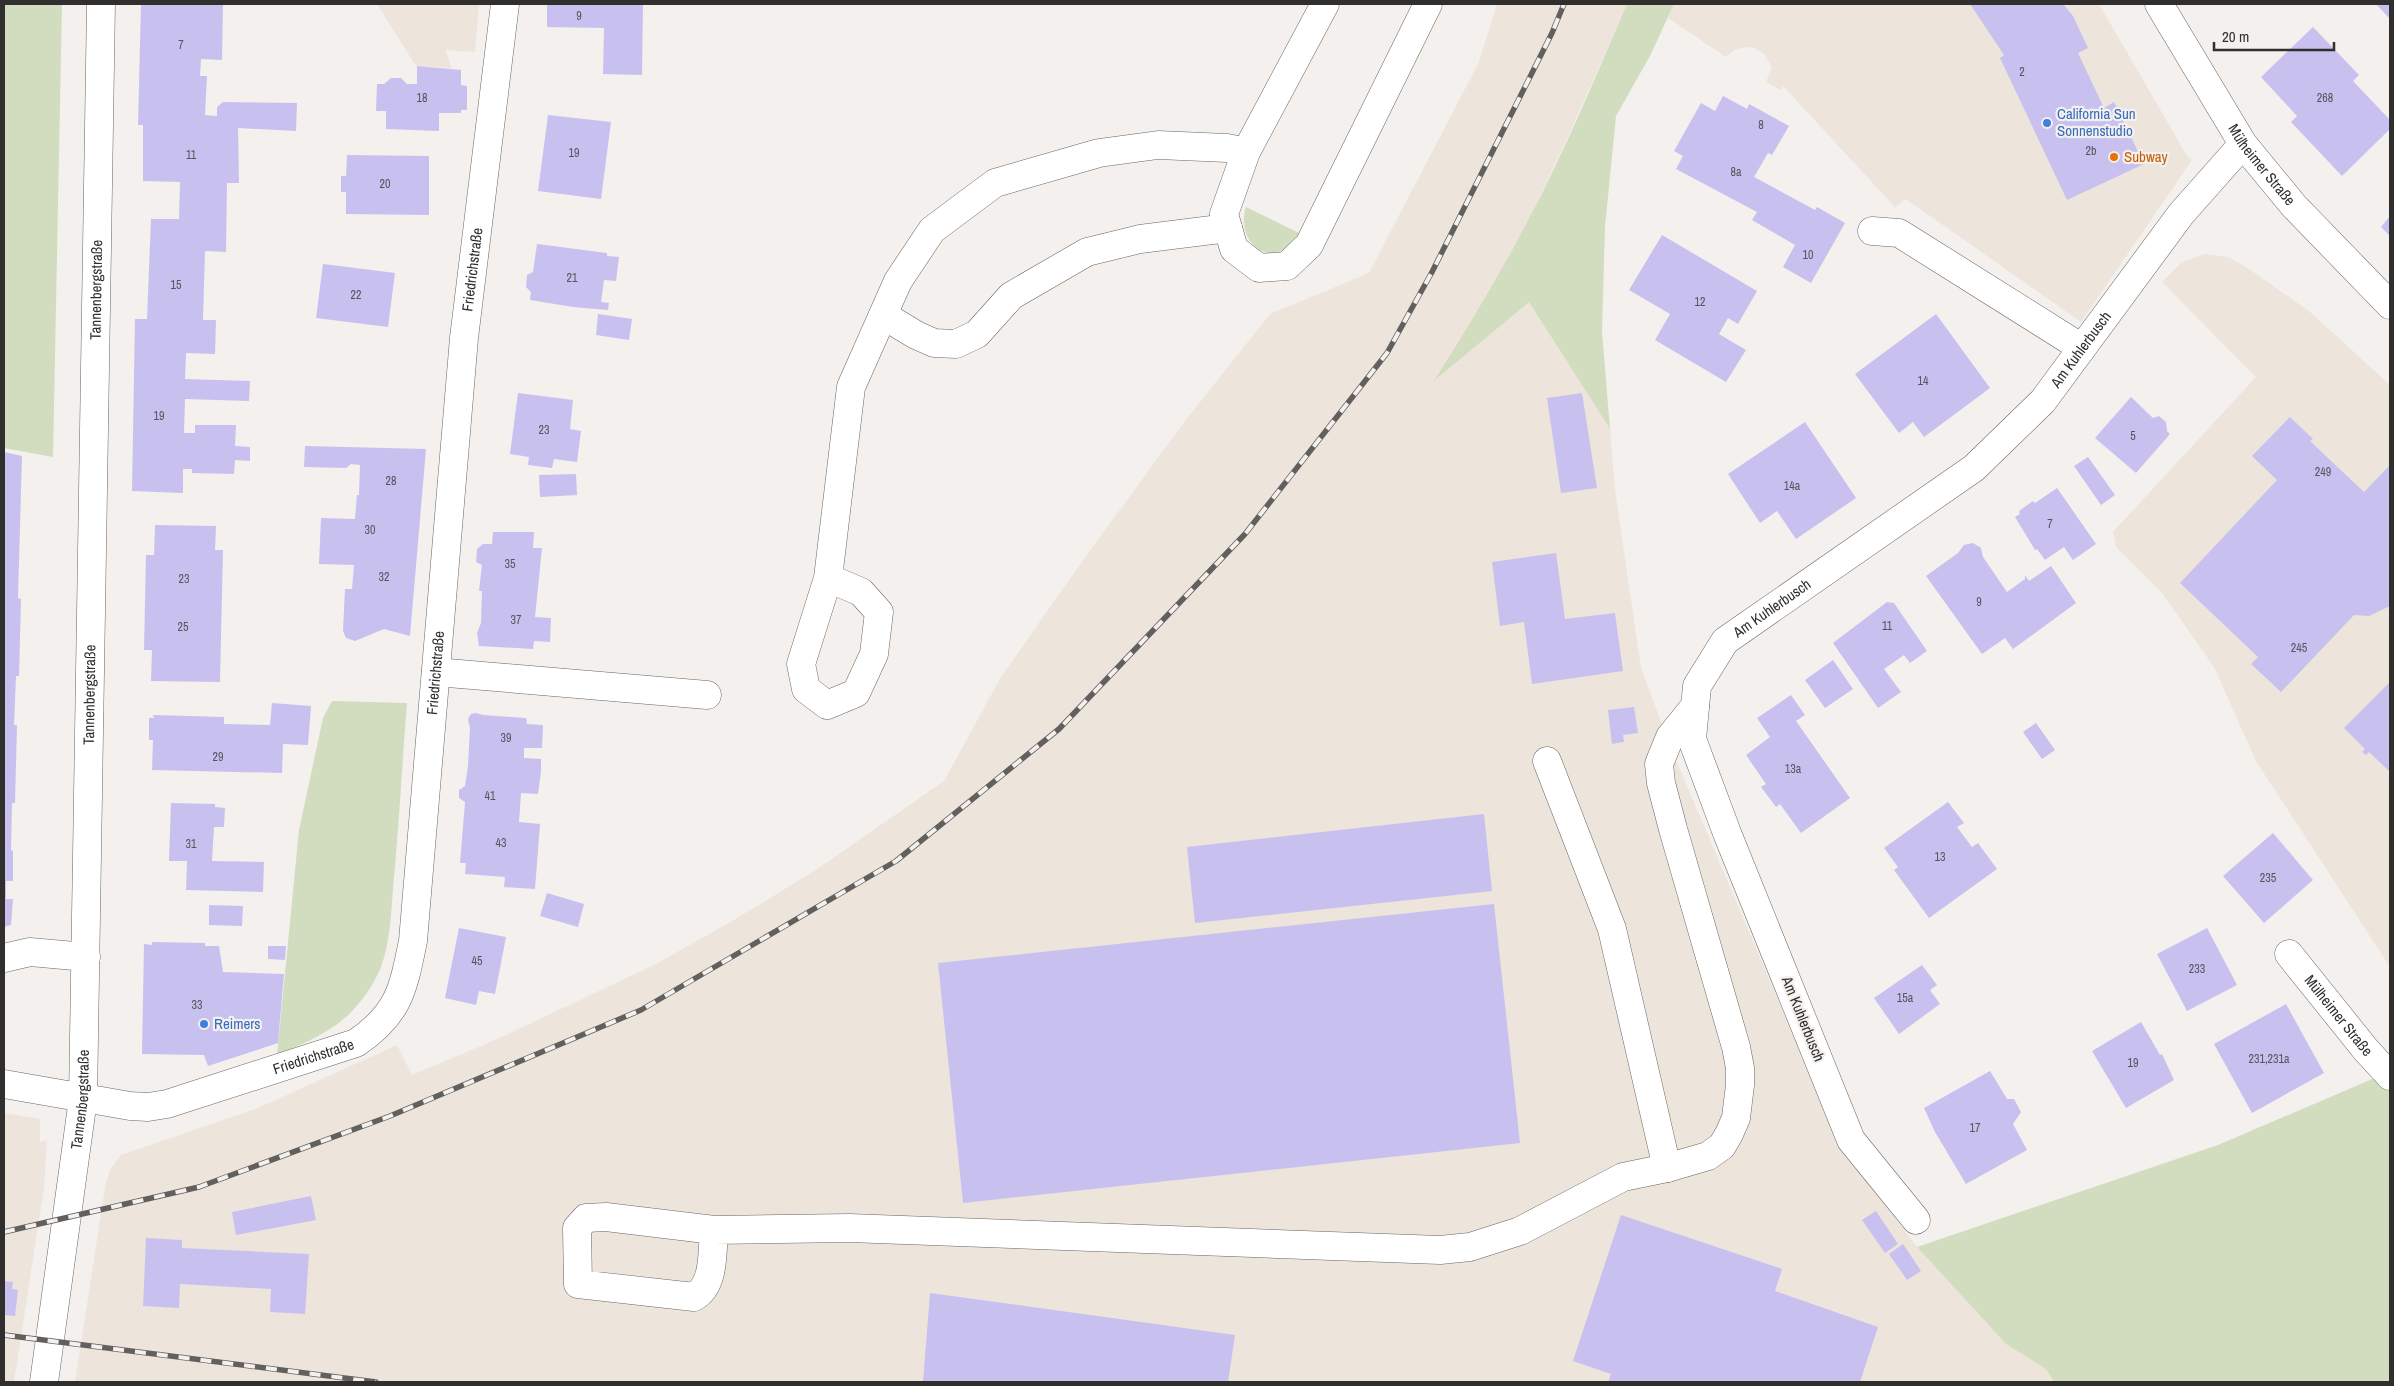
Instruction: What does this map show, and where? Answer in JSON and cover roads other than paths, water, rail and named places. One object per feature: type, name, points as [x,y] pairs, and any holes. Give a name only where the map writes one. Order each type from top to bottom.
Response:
[{"type":"street","name":"Tannenbergstraße","points":[[44,1382],[84,1099],[101,4]]},
{"type":"street","name":"Friedrichstraße","points":[[4,1084],[84,1099],[148,1107],[167,1104],[356,1043],[376,1029],[394,1007],[406,978],[413,941],[464,338],[505,4]]},
{"type":"street","points":[[1324,4],[1246,152],[1224,214],[1234,249],[1259,268],[1287,266],[1308,245],[1428,4]]},
{"type":"street","name":"Mülheimer Straße","points":[[2160,4],[2243,144],[2294,206],[2390,305]]},
{"type":"street","name":"Am Kuhlerbusch","points":[[1916,1220],[1851,1140],[1727,833],[1692,739],[1697,686],[1725,641],[1974,468],[2043,401],[2181,214],[2243,144]]},
{"type":"street","points":[[828,578],[851,387],[898,282],[932,230],[995,183],[1099,153],[1148,146],[1227,148],[1246,152]]},
{"type":"street","points":[[883,316],[916,335],[934,342],[956,344],[977,334],[1011,296],[1087,252],[1140,239],[1228,228]]},
{"type":"street","points":[[1872,232],[1899,233],[2082,348]]},
{"type":"street","points":[[436,672],[707,695]]},
{"type":"street","points":[[714,1230],[708,1281],[701,1293],[694,1297],[578,1284],[578,1228],[586,1218],[606,1217],[714,1230],[849,1228],[1440,1250],[1470,1247],[1520,1231],[1573,1205],[1610,1182],[1708,1156],[1722,1146],[1736,1118],[1740,1068],[1725,1003],[1661,784],[1659,764],[1666,745],[1695,706]]},
{"type":"street","points":[[1547,761],[1612,929],[1667,1168]]},
{"type":"street","points":[[4,958],[30,952],[86,957]]},
{"type":"street","name":"Mülheimer Straße","points":[[2289,954],[2366,1050],[2390,1076]]},
{"type":"railway","points":[[4,1232],[199,1187],[390,1116],[641,1010],[896,861],[1059,729],[1245,534],[1387,353],[1432,272],[1552,33],[1564,4]]},
{"type":"railway","points":[[4,1335],[376,1382]]},
{"type":"place","name":"California Sun Sonnenstudio","points":[[2047,123]]},
{"type":"place","name":"Subway","points":[[2114,157]]},
{"type":"place","name":"Reimers","points":[[204,1024]]}]
